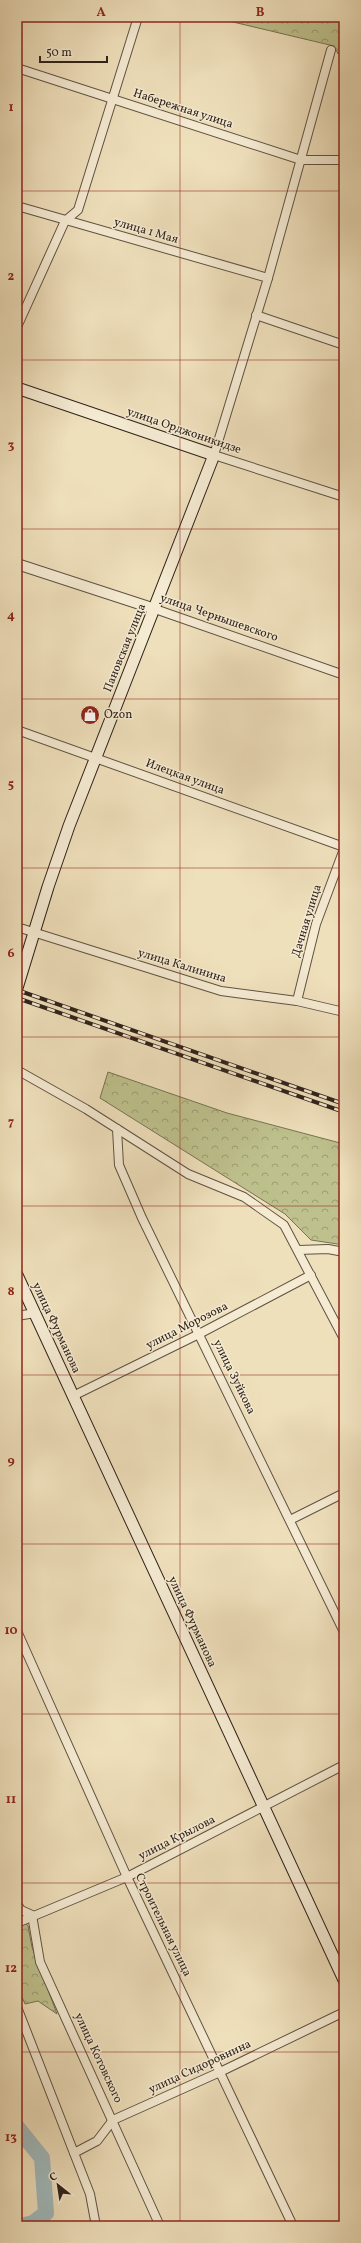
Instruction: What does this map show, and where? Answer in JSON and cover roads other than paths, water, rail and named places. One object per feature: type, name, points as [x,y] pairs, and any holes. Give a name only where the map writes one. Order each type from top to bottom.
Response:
[{"type":"main road","name":"улица Орджоникидзе","points":[[18,390],[214,455]]},
{"type":"main road","name":"Пановская улица","points":[[17,988],[34,931],[67,833],[214,455]]},
{"type":"main road","name":"улица Фурманова","points":[[17,1275],[344,1980]]},
{"type":"street","points":[[17,327],[65,221],[78,210],[138,17]]},
{"type":"street","points":[[214,455],[268,278],[332,50]]},
{"type":"street","name":"Набережная улица","points":[[17,68],[301,160],[344,160]]},
{"type":"street","name":"улица 1 Мая","points":[[17,206],[268,278]]},
{"type":"street","points":[[256,315],[344,345]]},
{"type":"street","name":"улица Орджоникидзе","points":[[214,455],[344,497]]},
{"type":"street","name":"улица Чернышевского","points":[[17,564],[155,608],[344,676]]},
{"type":"street","name":"Илецкая улица","points":[[17,730],[96,757],[344,848]]},
{"type":"street","name":"Дачная улица","points":[[298,1001],[316,924],[344,848]]},
{"type":"street","name":"улица Калинина","points":[[17,927],[34,931],[221,991],[298,1001],[344,1012]]},
{"type":"street","points":[[17,1070],[117,1129],[188,1174],[244,1197],[284,1225],[344,1339]]},
{"type":"street","name":"улица Зуйкова","points":[[117,1129],[118,1166],[344,1632]]},
{"type":"street","points":[[298,1250],[328,1249],[344,1252]]},
{"type":"street","name":"улица Морозова","points":[[73,1396],[200,1334],[311,1276]]},
{"type":"street","points":[[17,1316],[35,1312]]},
{"type":"street","points":[[290,1520],[344,1493]]},
{"type":"street","name":"Строительная улица","points":[[17,1631],[20,1644],[127,1877],[293,2226]]},
{"type":"street","name":"улица Крылова","points":[[17,1923],[32,1915],[127,1877],[344,1765]]},
{"type":"street","points":[[17,1904],[21,1910],[32,1915]]},
{"type":"street","name":"улица Котовского","points":[[32,1915],[40,1962],[160,2226]]},
{"type":"street","points":[[17,2007],[90,2194],[96,2226]]},
{"type":"street","name":"улица Сидоровнина","points":[[74,2153],[97,2141],[113,2120],[220,2072],[344,2012]]},
{"type":"waterway","points":[[17,2127],[42,2158],[46,2213],[33,2223],[21,2226]]},
{"type":"railway","points":[[17,990],[344,1104]]},
{"type":"railway","points":[[17,998],[344,1112]]},
{"type":"place","name":"Ozon","points":[[90,715]]}]
